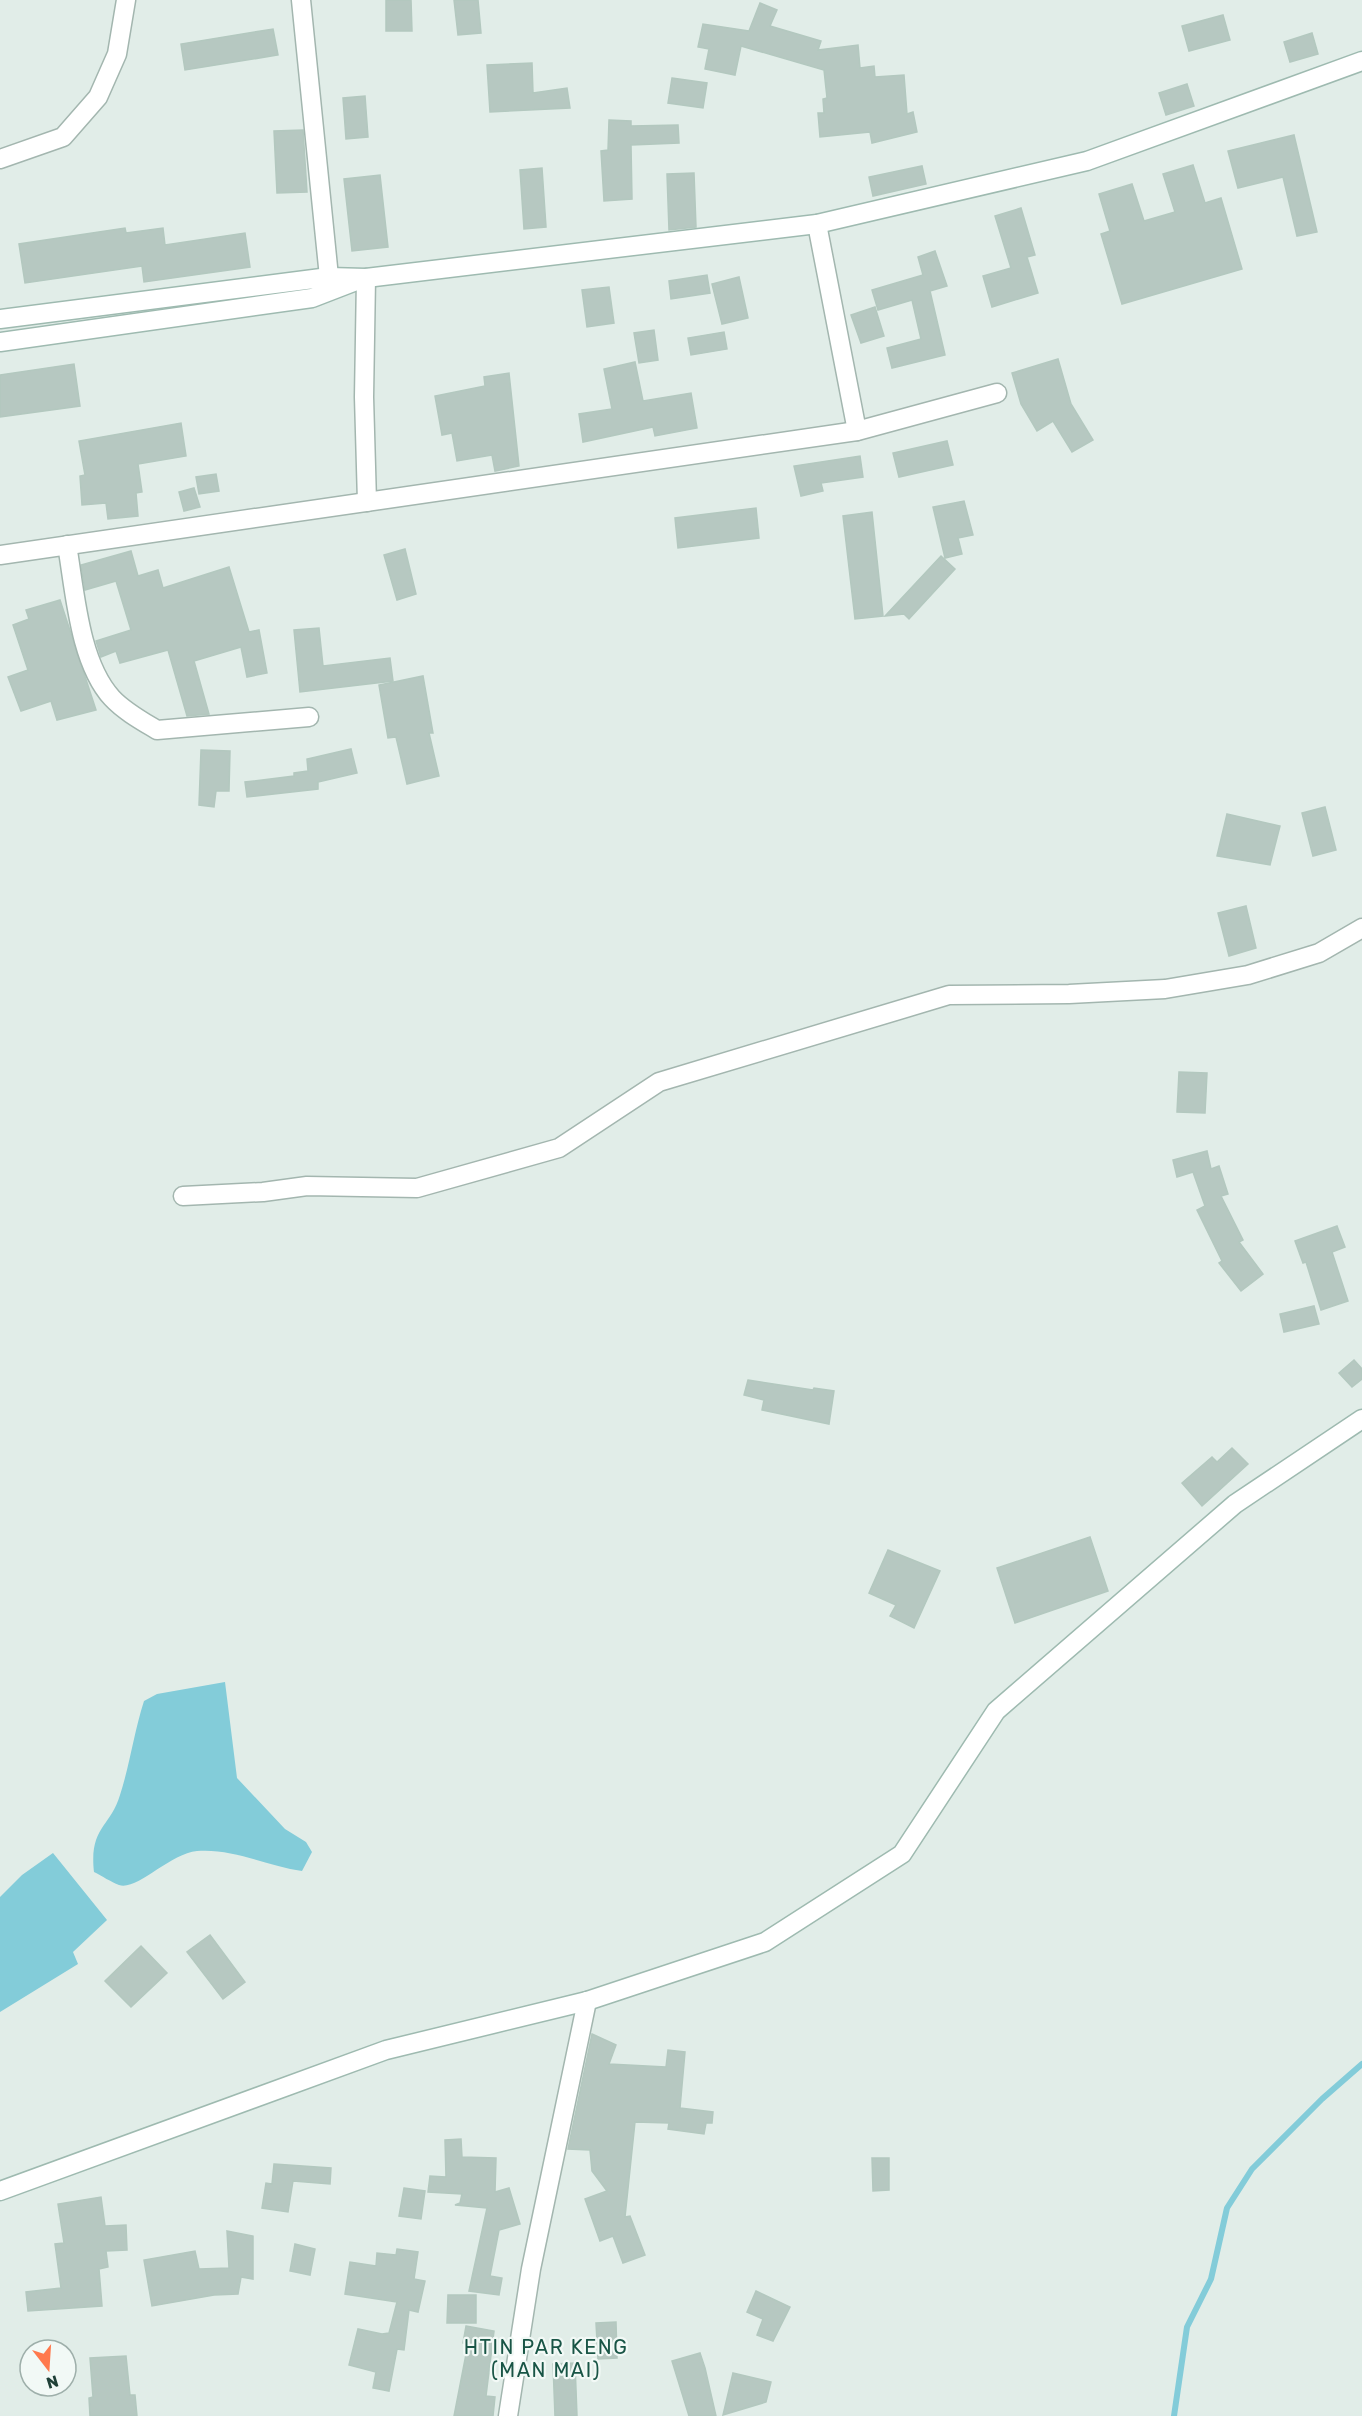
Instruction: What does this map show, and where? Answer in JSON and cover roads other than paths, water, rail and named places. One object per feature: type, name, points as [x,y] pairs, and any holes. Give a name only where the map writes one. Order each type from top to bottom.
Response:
[{"type":"street","points":[[0,159],[63,137],[98,97],[117,54],[126,0]]},
{"type":"street","points":[[301,0],[329,277]]},
{"type":"street","points":[[0,318],[329,277],[366,278],[817,224],[1087,161],[1362,61]]},
{"type":"street","points":[[817,224],[857,431]]},
{"type":"street","points":[[0,342],[312,298],[366,278]]},
{"type":"street","points":[[366,278],[364,397],[367,502]]},
{"type":"street","points":[[0,555],[857,431],[997,393]]},
{"type":"street","points":[[67,545],[81,630],[96,670],[112,698],[143,721],[157,730],[309,717]]},
{"type":"street","points":[[183,1196],[263,1192],[307,1186],[417,1188],[559,1148],[659,1082],[949,995],[1069,994],[1166,989],[1248,975],[1319,954],[1362,928]]},
{"type":"street","points":[[0,2191],[386,2050],[587,2001],[765,1942],[902,1854],[996,1711],[1235,1504],[1362,1419]]},
{"type":"street","points":[[508,2416],[531,2269],[587,2001]]},
{"type":"water","points":[[225,1682],[237,1778],[285,1829],[306,1842],[312,1852],[302,1871],[223,1852],[197,1851],[176,1858],[135,1883],[126,1885],[116,1884],[94,1872],[93,1857],[97,1837],[120,1795],[144,1701],[157,1694]]},
{"type":"water","points":[[53,1853],[107,1920],[73,1952],[78,1964],[0,2012],[0,1897],[22,1875]]},
{"type":"waterway","points":[[1174,2416],[1187,2327],[1211,2279],[1227,2208],[1252,2169],[1322,2099],[1362,2064]]},
{"type":"district","name":"HTIN PAR KENG (MAN MAI)","points":[[546,2358]]}]
